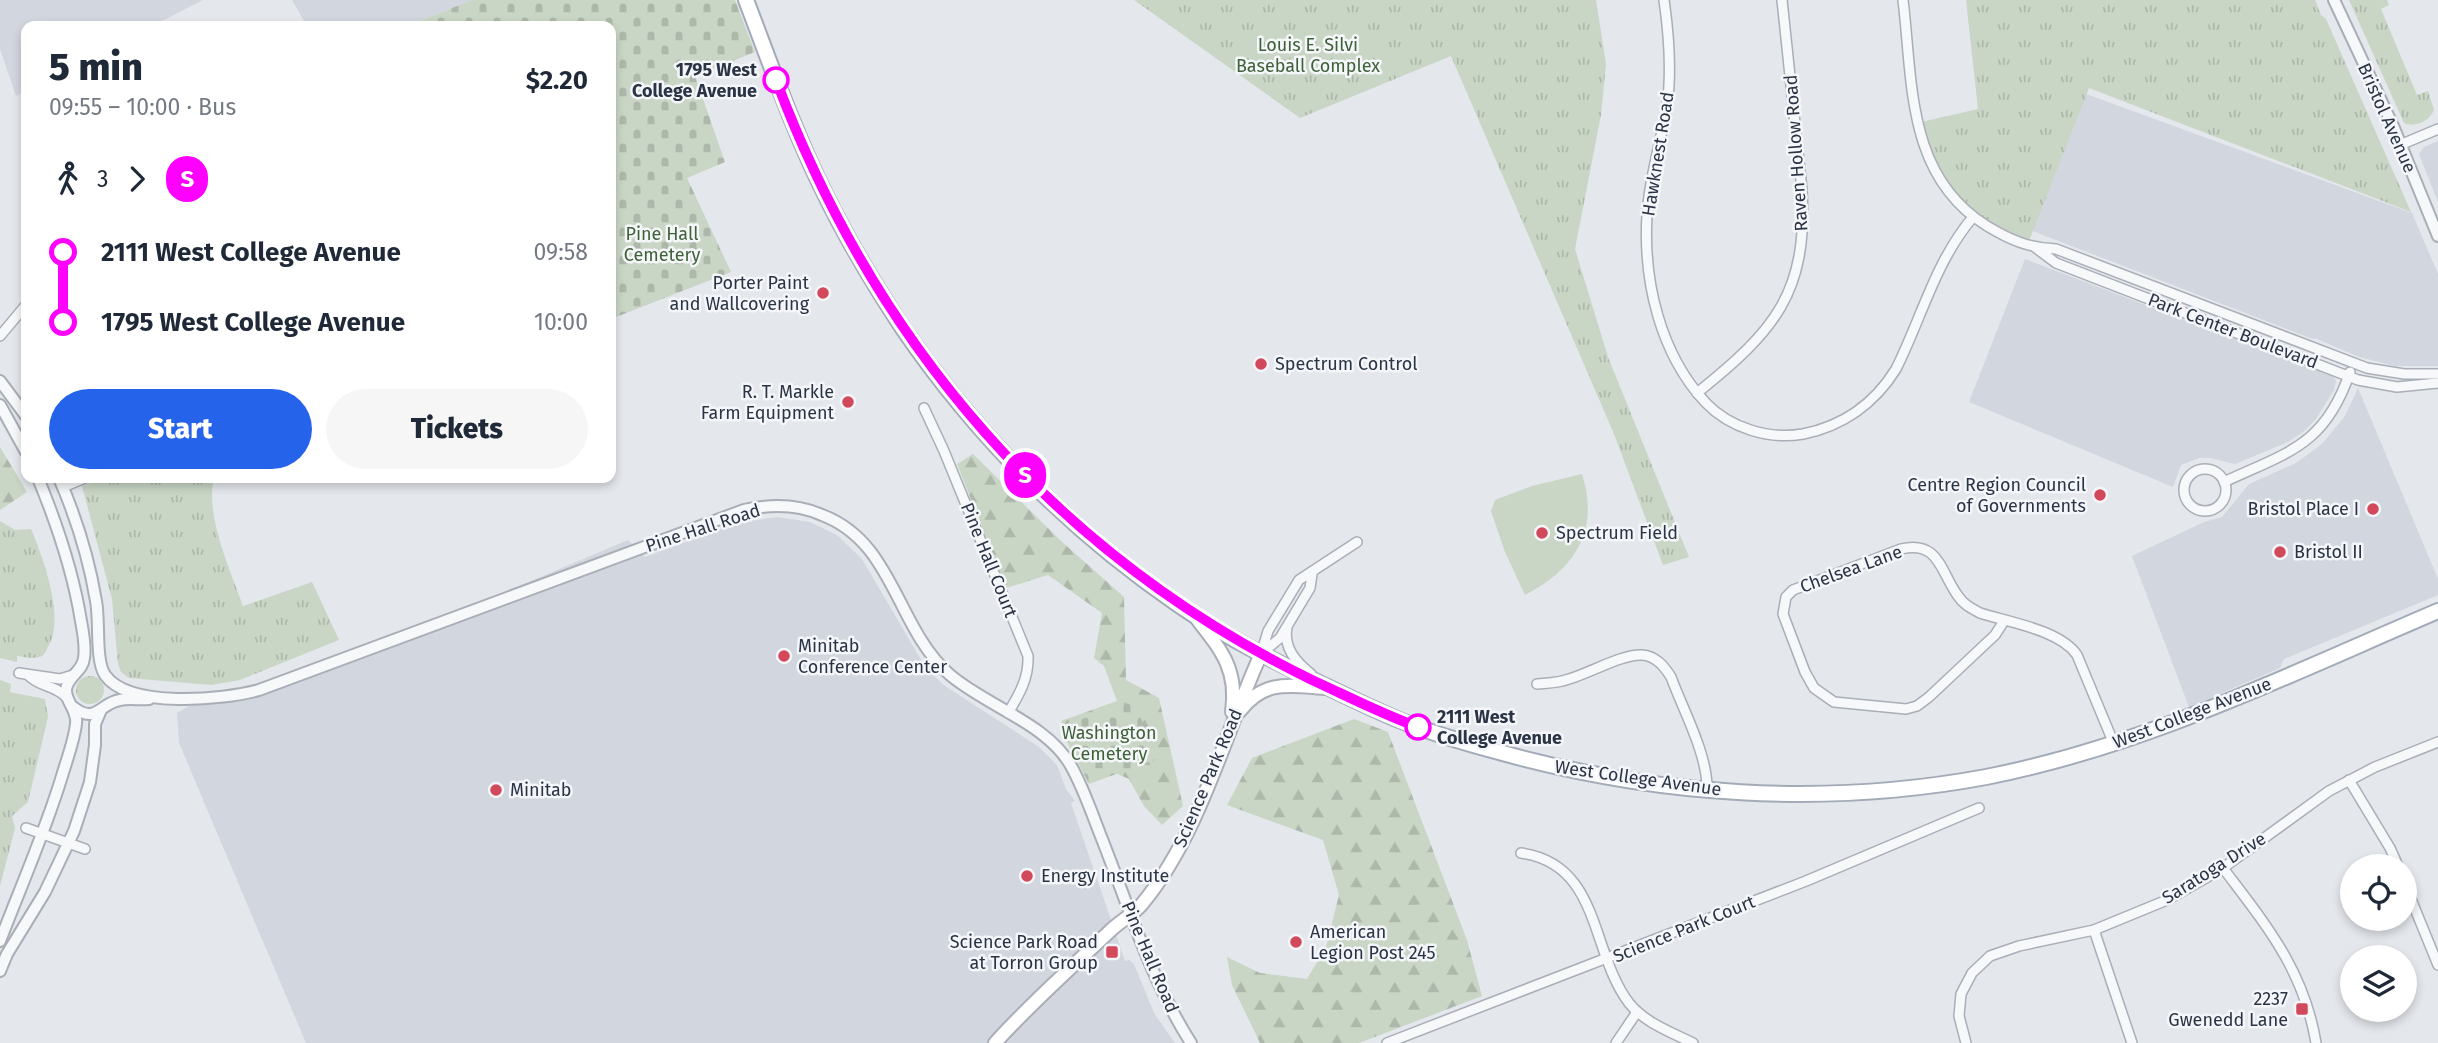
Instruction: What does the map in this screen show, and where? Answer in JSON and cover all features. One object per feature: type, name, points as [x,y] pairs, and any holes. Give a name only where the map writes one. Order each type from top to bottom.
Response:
[{"type":"main road","name":"West College Avenue","points":[[746,0],[783,99],[848,240],[882,296],[934,370],[999,447],[1047,498],[1078,526],[1149,583],[1193,614],[1261,654],[1401,721],[1475,746],[1531,761],[1628,781],[1754,793],[1919,786],[1987,776],[2076,757],[2198,714],[2438,611]]},
{"type":"main road","points":[[1193,614],[1228,664],[1233,693],[1231,727]]},
{"type":"main road","name":"Science Park Road","points":[[995,1043],[1018,1017],[1142,904],[1179,849],[1261,654]]},
{"type":"main road","points":[[1231,727],[1245,704],[1264,690],[1287,684],[1329,688]]},
{"type":"street","name":"Hawknest Road","points":[[1664,0],[1669,37],[1669,83],[1647,213],[1647,253],[1662,328],[1678,365],[1697,393],[1723,417],[1750,430],[1769,435],[1803,434],[1831,425],[1856,412],[1876,395],[1896,369],[1935,276],[1950,248],[1973,217]]},
{"type":"street","name":"Raven Hollow Road","points":[[1697,393],[1735,363],[1761,337],[1783,304],[1798,263],[1803,208],[1782,0]]},
{"type":"street","name":"Park Center Boulevard","points":[[1903,0],[1914,108],[1924,150],[1942,181],[1973,217],[2007,238],[2036,248],[2056,249],[2367,369],[2404,374],[2438,374]]},
{"type":"street","name":"Bristol Avenue","points":[[2334,0],[2362,63],[2375,85],[2438,236]]},
{"type":"street","points":[[2400,145],[2438,129]]},
{"type":"street","name":"Park Center Boulevard","points":[[2036,248],[2056,263],[2358,380],[2397,387],[2438,383]]},
{"type":"street","points":[[0,336],[21,311]]},
{"type":"street","points":[[2224,482],[2290,453],[2308,441],[2334,410],[2353,364]]},
{"type":"street","points":[[0,381],[21,409]]},
{"type":"street","points":[[0,405],[21,443]]},
{"type":"street","name":"Pine Hall Court","points":[[924,408],[1028,656],[1024,683],[1009,713]]},
{"type":"street","points":[[2196,471],[2213,471],[2224,482],[2224,496],[2219,504],[2211,509],[2197,509],[2189,503],[2185,495],[2186,481],[2196,471]]},
{"type":"street","points":[[0,941],[57,793],[75,729],[76,716],[67,686],[85,656],[77,603],[59,533],[40,483]]},
{"type":"street","points":[[0,971],[69,844],[90,782],[95,724],[112,693],[100,663],[99,620],[92,577],[61,483]]},
{"type":"street","name":"Pine Hall Road","points":[[155,697],[122,689],[92,668],[60,679],[24,674],[36,684],[57,689],[70,703],[87,714],[120,700],[155,697],[209,699],[259,690],[744,510],[783,506],[827,516],[860,538],[882,566],[935,659],[956,679],[1046,738],[1070,763],[1164,995],[1191,1043]]},
{"type":"street","points":[[1261,654],[1268,631],[1299,580],[1312,574],[1356,542]]},
{"type":"street","name":"Chelsea Lane","points":[[2004,621],[1998,631],[1924,702],[1906,709],[1840,704],[1819,693],[1805,672],[1783,609],[1786,597],[1793,590],[1900,550],[1919,547],[1933,554],[1964,603],[2004,621],[2058,638],[2072,647],[2114,744]]},
{"type":"street","points":[[1261,654],[1280,638],[1310,588],[1312,574]]},
{"type":"street","points":[[1288,623],[1287,641],[1292,656],[1329,688]]},
{"type":"street","points":[[1537,684],[1566,681],[1633,656],[1645,655],[1656,659],[1671,677],[1701,755],[1707,776],[1707,790]]},
{"type":"street","name":"Saratoga Drive","points":[[1966,1043],[1959,1016],[1961,994],[1967,979],[1984,960],[2019,946],[2094,930],[2166,900],[2222,868],[2329,791],[2375,767],[2438,742]]},
{"type":"street","points":[[2349,780],[2393,854]]},
{"type":"street","name":"Science Park Court","points":[[1393,1042],[1818,876],[1979,808]]},
{"type":"street","points":[[26,828],[85,849]]},
{"type":"street","points":[[1521,853],[1551,863],[1577,886],[1595,923],[1607,960],[1627,1000],[1637,1012],[1647,1020],[1693,1043]]},
{"type":"street","points":[[2222,868],[2295,972],[2306,996],[2316,1043]]},
{"type":"street","points":[[2417,914],[2438,965]]},
{"type":"street","points":[[2094,930],[2132,1043]]},
{"type":"street","points":[[1616,1043],[1637,1012]]},
{"type":"shaded area","points":[[0,0],[203,0],[162,21],[21,21],[21,94],[16,96],[0,49]]},
{"type":"shaded area","points":[[292,0],[472,0],[420,21],[304,21]]},
{"type":"shaded area","points":[[2078,91],[2412,213],[2438,274],[2438,366],[2395,366],[2359,357],[2025,228]]},
{"type":"shaded area","points":[[2438,141],[2438,202],[2419,154],[2424,147]]},
{"type":"shaded area","points":[[2025,259],[2332,376],[2336,380],[2334,390],[2316,419],[2288,442],[2235,464],[2199,458],[2181,465],[2173,487],[1969,402]]},
{"type":"shaded area","points":[[2358,388],[2438,579],[2438,595],[2284,659],[2280,668],[2189,707],[2132,556],[2204,522],[2222,517],[2249,484],[2296,463],[2322,444],[2345,416]]},
{"type":"shaded area","points":[[777,517],[810,522],[837,535],[862,559],[927,670],[945,686],[1039,747],[1057,765],[1066,789],[1075,801],[1071,803],[1125,961],[1129,960],[1134,964],[1154,1013],[1175,1043],[306,1043],[179,743],[177,713],[199,700],[230,697],[385,643],[628,540],[645,557],[737,523]]},
{"type":"green space","name":"Pine Hall Cemetery","points":[[472,0],[735,0],[755,52],[695,76],[725,162],[687,178],[731,272],[616,317],[616,21],[420,21]]},
{"type":"green space","name":"Louis E. Silvi Baseball Complex","points":[[1134,0],[1596,0],[1606,64],[1601,115],[1575,249],[1608,357],[1689,557],[1663,565],[1614,434],[1451,56],[1300,118]]},
{"type":"green space","points":[[1966,0],[2315,0],[2321,15],[2326,19],[2411,212],[2089,88],[2027,246],[2007,238],[1951,192],[1917,123],[1978,109]]},
{"type":"green space","points":[[2349,0],[2387,0],[2389,5],[2381,9],[2417,95],[2428,91],[2434,110],[2425,120],[2413,125],[2404,123]]},
{"type":"green space","points":[[0,447],[27,492],[0,510]]},
{"type":"green space","points":[[973,454],[1061,541],[1124,597],[1126,680],[1159,698],[1183,806],[1162,825],[1144,806],[1129,779],[1078,757],[1061,721],[1117,701],[1104,666],[1094,658],[1102,613],[1048,575],[1006,588],[957,464]]},
{"type":"green space","name":"Spectrum Field","points":[[1582,474],[1588,513],[1579,546],[1558,573],[1525,595],[1505,552],[1491,511],[1495,500],[1532,486]]},
{"type":"green space","points":[[90,483],[213,483],[216,525],[243,606],[312,582],[339,640],[240,680],[211,685],[129,678],[121,672],[118,664],[112,599],[82,486]]},
{"type":"green space","points":[[0,521],[15,530],[31,529],[51,587],[54,604],[53,633],[45,652],[37,658],[17,656],[17,662],[0,658]]},
{"type":"green space","points":[[90,676],[100,680],[104,690],[100,700],[90,704],[80,700],[76,690],[80,680]]},
{"type":"green space","points":[[0,680],[11,684],[10,692],[45,699],[48,717],[28,802],[12,816],[15,828],[0,886]]},
{"type":"green space","name":"Washington Cemetery","points":[[1134,701],[1157,759],[1089,784],[1059,727]]},
{"type":"green space","points":[[1354,719],[1388,732],[1467,940],[1482,996],[1359,1043],[1260,1043],[1232,985],[1227,957],[1260,973],[1307,979],[1326,947],[1339,895],[1323,840],[1227,805],[1252,758]]},
{"type":"bus line","name":"S","points":[[776,80],[810,162],[848,240],[904,330],[956,398],[1047,498],[1149,583],[1193,614],[1300,674],[1418,727]]},
{"type":"place","name":"1795 West College Avenue","points":[[776,80]]},
{"type":"place","name":"Porter Paint and Wallcovering","points":[[823,293]]},
{"type":"place","name":"Spectrum Control","points":[[1261,364]]},
{"type":"place","name":"R. T. Markle Farm Equipment","points":[[848,402]]},
{"type":"place","name":"Centre Region Council of Governments","points":[[2100,495]]},
{"type":"place","name":"Bristol Place I","points":[[2373,509]]},
{"type":"place","name":"Spectrum Field","points":[[1542,533]]},
{"type":"place","name":"Bristol II","points":[[2280,552]]},
{"type":"place","name":"Minitab Conference Center","points":[[784,656]]},
{"type":"place","name":"2111 West College Avenue","points":[[1418,727]]},
{"type":"place","name":"Minitab","points":[[496,790]]},
{"type":"place","name":"Energy Institute","points":[[1027,876]]},
{"type":"place","name":"American Legion Post 245","points":[[1296,942]]},
{"type":"place","name":"Science Park Road at Torron Group","points":[[1112,952]]},
{"type":"place","name":"2237 Gwenedd Lane","points":[[2302,1009]]}]
